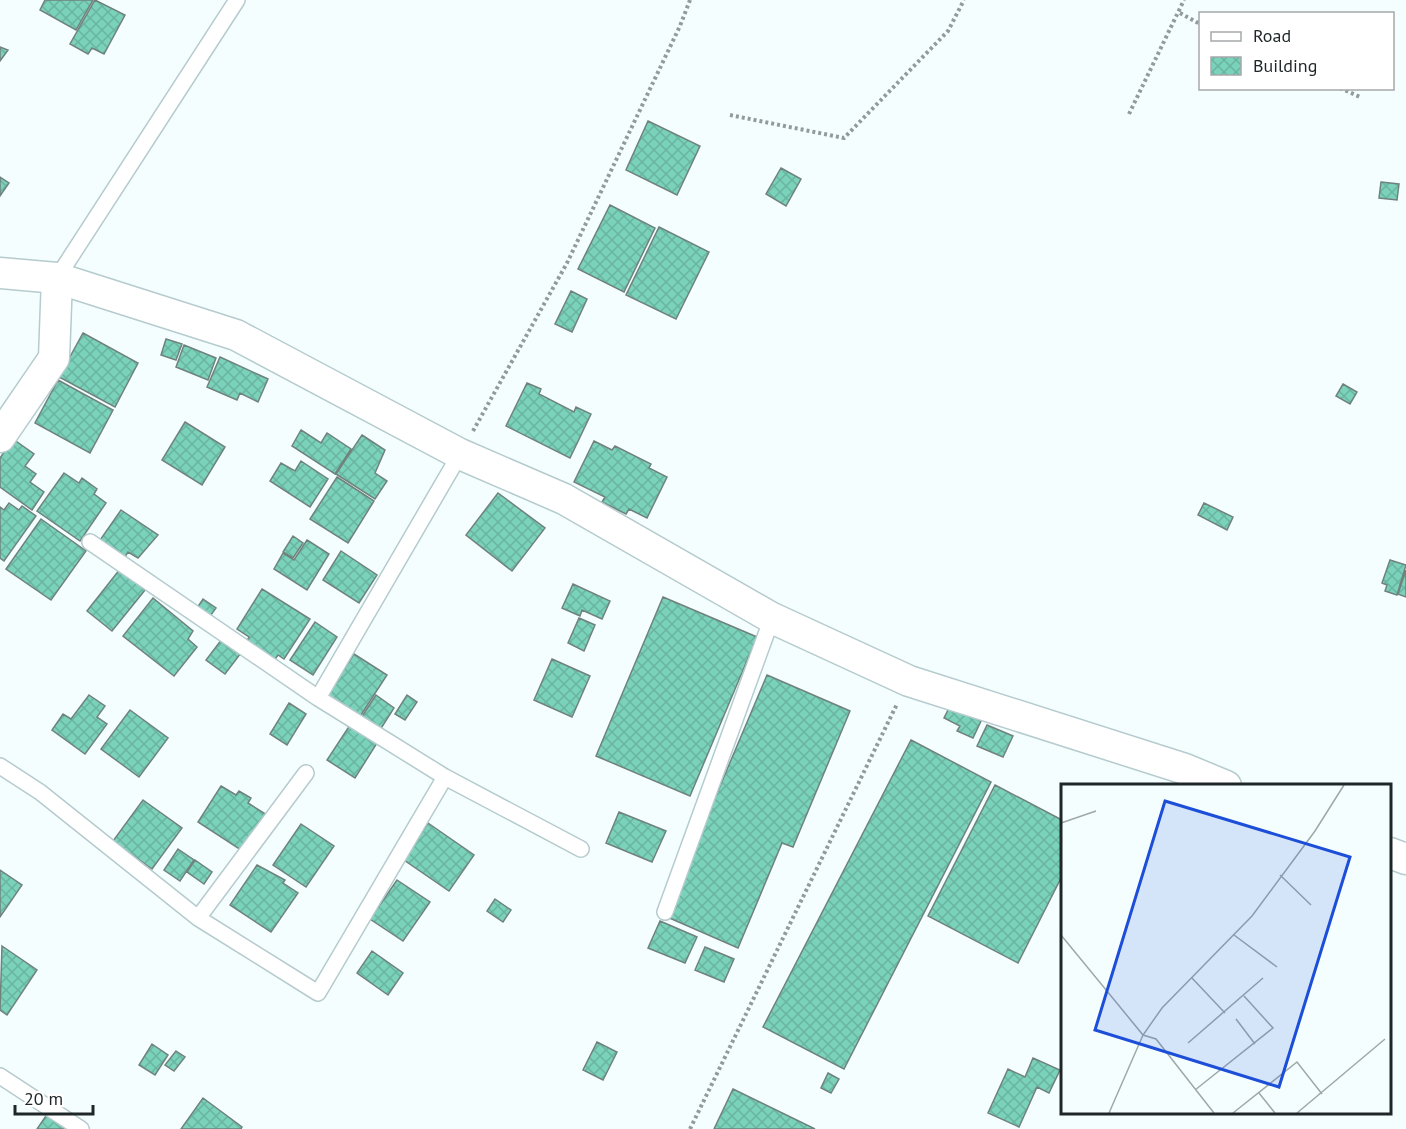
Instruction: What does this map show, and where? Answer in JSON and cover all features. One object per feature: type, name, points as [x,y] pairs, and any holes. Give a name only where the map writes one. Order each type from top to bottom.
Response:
[{"type":"street","points":[[0,273],[57,278],[236,335],[460,454],[564,500],[772,618],[909,681],[1181,777],[1216,784]]},
{"type":"street","points":[[0,437],[54,358],[57,278]]},
{"type":"street","points":[[1391,853],[1406,859]]},
{"type":"lane","points":[[57,278],[237,0]]},
{"type":"lane","points":[[318,698],[460,454]]},
{"type":"lane","points":[[90,542],[318,698],[445,777],[580,849]]},
{"type":"lane","points":[[665,912],[772,618]]},
{"type":"lane","points":[[0,766],[40,792],[198,918],[318,993],[445,777]]},
{"type":"lane","points":[[198,918],[306,773]]},
{"type":"lane","points":[[0,1076],[81,1129]]},
{"type":"path","points":[[460,454],[567,263],[680,26],[690,0]]},
{"type":"path","points":[[730,115],[844,138],[948,31],[964,0]]},
{"type":"path","points":[[1129,114],[1180,13],[1184,0]]},
{"type":"path","points":[[1180,13],[1199,23]]},
{"type":"path","points":[[1344,90],[1360,97]]},
{"type":"path","points":[[690,1129],[909,681]]},
{"type":"building","points":[[45,0],[93,0],[76,30],[40,10]]},
{"type":"building","points":[[95,0],[125,15],[104,54],[92,48],[88,54],[70,44]]},
{"type":"building","points":[[0,47],[8,50],[0,61]]},
{"type":"building","points":[[648,121],[700,146],[677,195],[626,170]]},
{"type":"building","points":[[781,168],[801,179],[786,206],[766,194]]},
{"type":"building","points":[[0,177],[9,183],[0,196]]},
{"type":"building","points":[[1381,182],[1399,184],[1397,200],[1379,198]]},
{"type":"building","points":[[610,205],[655,228],[624,292],[578,269]]},
{"type":"building","points":[[659,227],[709,252],[676,319],[626,295]]},
{"type":"building","points":[[571,291],[587,299],[572,332],[555,324]]},
{"type":"building","points":[[83,333],[138,363],[115,407],[59,377]]},
{"type":"building","points":[[166,339],[182,344],[176,360],[161,355]]},
{"type":"building","points":[[184,345],[216,358],[208,380],[176,367]]},
{"type":"building","points":[[220,357],[268,379],[258,402],[240,393],[237,400],[207,387]]},
{"type":"building","points":[[58,380],[113,410],[90,453],[35,423]]},
{"type":"building","points":[[527,383],[541,389],[539,394],[574,412],[576,407],[591,414],[570,458],[506,426]]},
{"type":"building","points":[[1343,384],[1357,392],[1350,404],[1336,396]]},
{"type":"building","points":[[185,422],[225,447],[202,485],[162,460]]},
{"type":"building","points":[[301,430],[321,443],[327,433],[351,449],[335,474],[292,446]]},
{"type":"building","points":[[362,435],[385,450],[375,473],[387,481],[375,499],[336,474]]},
{"type":"building","points":[[13,439],[34,454],[25,466],[36,474],[30,482],[44,492],[32,510],[0,487],[0,458]]},
{"type":"building","points":[[594,441],[612,450],[615,446],[651,464],[649,468],[667,477],[647,518],[629,509],[626,514],[602,502],[605,497],[574,482]]},
{"type":"building","points":[[301,461],[328,479],[310,507],[270,481],[281,463],[295,471]]},
{"type":"building","points":[[64,473],[79,483],[82,478],[97,489],[94,494],[106,503],[80,541],[37,511]]},
{"type":"building","points":[[337,477],[374,501],[348,543],[310,519]]},
{"type":"building","points":[[498,493],[545,528],[512,571],[466,535]]},
{"type":"building","points":[[9,503],[19,510],[22,506],[36,516],[4,561],[0,558],[0,507],[4,510]]},
{"type":"building","points":[[1204,503],[1233,517],[1227,530],[1198,515]]},
{"type":"building","points":[[121,510],[158,535],[138,558],[128,552],[123,560],[98,543]]},
{"type":"building","points":[[41,519],[86,551],[51,600],[6,569]]},
{"type":"building","points":[[293,536],[303,543],[293,558],[283,552]]},
{"type":"building","points":[[307,540],[329,554],[307,590],[274,569],[283,553],[294,560]]},
{"type":"building","points":[[341,551],[377,575],[359,603],[323,580]]},
{"type":"building","points":[[1390,560],[1406,565],[1397,595],[1385,591],[1387,585],[1382,583]]},
{"type":"building","points":[[120,569],[145,590],[112,631],[87,611]]},
{"type":"building","points":[[1406,570],[1406,597],[1398,594]]},
{"type":"building","points":[[573,584],[610,601],[602,619],[582,610],[580,616],[562,608]]},
{"type":"building","points":[[262,589],[310,619],[284,659],[278,655],[273,662],[245,644],[249,637],[237,629]]},
{"type":"building","points":[[663,597],[757,637],[690,796],[596,756]]},
{"type":"building","points":[[153,598],[193,631],[188,639],[197,647],[174,676],[123,636]]},
{"type":"building","points":[[203,599],[216,608],[208,619],[195,611]]},
{"type":"building","points":[[579,618],[595,625],[584,651],[568,643]]},
{"type":"building","points":[[315,622],[337,637],[313,675],[290,660]]},
{"type":"building","points":[[222,639],[241,653],[225,674],[206,660]]},
{"type":"building","points":[[354,654],[387,675],[359,718],[326,697]]},
{"type":"building","points":[[552,659],[590,676],[572,717],[534,700]]},
{"type":"building","points":[[767,675],[850,711],[793,847],[782,843],[738,948],[665,916]]},
{"type":"building","points":[[89,695],[105,706],[97,717],[107,724],[85,754],[52,730],[63,714],[71,719]]},
{"type":"building","points":[[376,695],[394,708],[380,730],[361,718]]},
{"type":"building","points":[[407,695],[417,702],[405,720],[395,714]]},
{"type":"building","points":[[289,703],[306,714],[287,745],[270,734]]},
{"type":"building","points":[[950,706],[981,721],[973,738],[957,731],[960,726],[944,718]]},
{"type":"building","points":[[130,710],[168,738],[139,777],[101,749]]},
{"type":"building","points":[[350,725],[377,743],[355,778],[327,760]]},
{"type":"building","points":[[987,725],[1013,736],[1003,757],[977,746]]},
{"type":"building","points":[[911,740],[991,782],[844,1069],[763,1027]]},
{"type":"building","points":[[995,785],[1061,819],[1061,878],[1018,963],[928,916]]},
{"type":"building","points":[[221,786],[236,795],[239,791],[251,798],[248,803],[267,815],[244,852],[198,822]]},
{"type":"building","points":[[143,800],[182,828],[152,869],[113,841]]},
{"type":"building","points":[[619,812],[666,831],[652,862],[606,843]]},
{"type":"building","points":[[428,823],[474,855],[449,891],[404,860]]},
{"type":"building","points":[[301,824],[334,846],[306,887],[273,865]]},
{"type":"building","points":[[178,849],[194,860],[180,881],[164,870]]},
{"type":"building","points":[[195,860],[212,872],[204,884],[187,872]]},
{"type":"building","points":[[257,865],[285,880],[283,883],[298,893],[271,932],[230,905]]},
{"type":"building","points":[[0,870],[22,885],[0,917]]},
{"type":"building","points":[[397,880],[430,902],[403,941],[370,919]]},
{"type":"building","points":[[495,899],[511,910],[503,922],[487,911]]},
{"type":"building","points":[[660,921],[697,937],[685,963],[648,948]]},
{"type":"building","points":[[2,946],[37,970],[7,1015],[0,1010]]},
{"type":"building","points":[[705,947],[734,959],[724,982],[695,970]]},
{"type":"building","points":[[372,951],[403,973],[388,995],[357,973]]},
{"type":"building","points":[[597,1042],[617,1052],[603,1080],[583,1070]]},
{"type":"building","points":[[152,1044],[168,1055],[155,1075],[139,1065]]},
{"type":"building","points":[[176,1051],[185,1057],[174,1071],[165,1065]]},
{"type":"building","points":[[1033,1058],[1060,1070],[1049,1093],[1037,1087],[1019,1127],[988,1113],[1008,1069],[1025,1077]]},
{"type":"building","points":[[828,1073],[839,1079],[831,1093],[821,1088]]},
{"type":"building","points":[[733,1089],[815,1129],[714,1129]]},
{"type":"building","points":[[203,1098],[242,1127],[241,1129],[181,1129]]},
{"type":"building","points":[[48,1113],[71,1129],[37,1129]]}]
